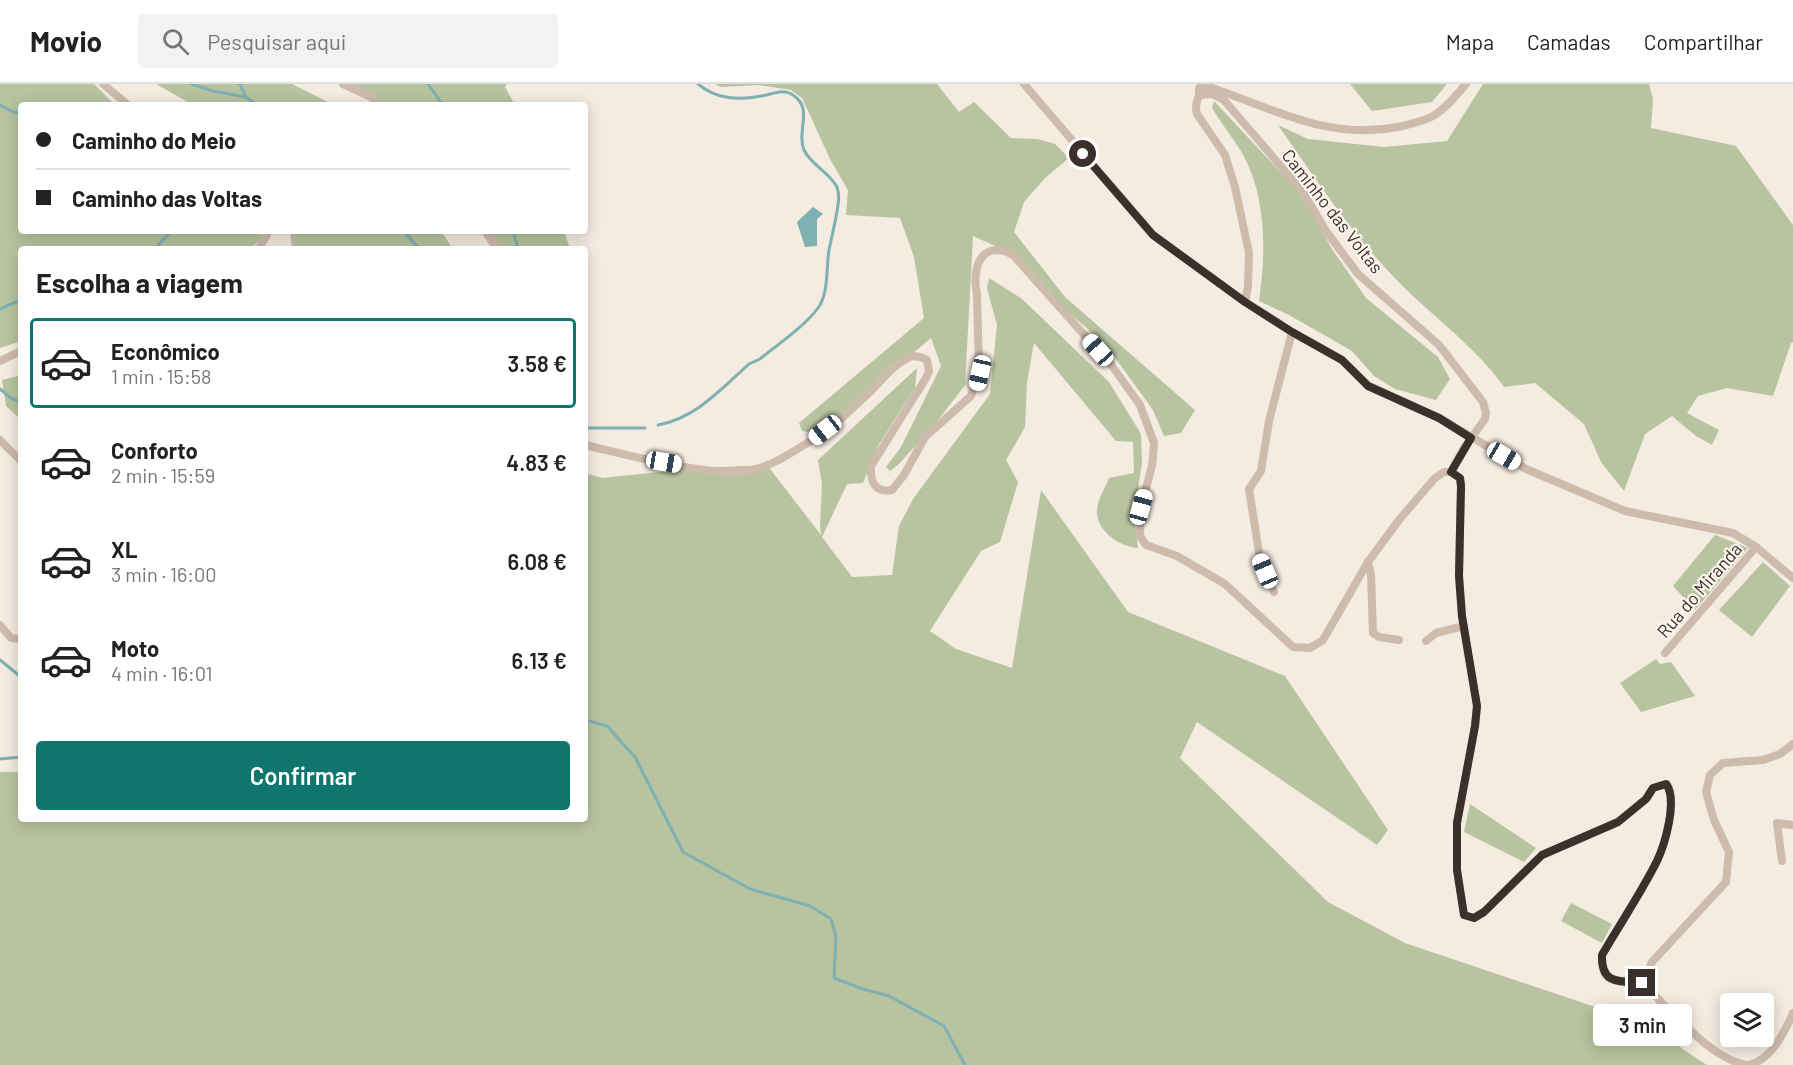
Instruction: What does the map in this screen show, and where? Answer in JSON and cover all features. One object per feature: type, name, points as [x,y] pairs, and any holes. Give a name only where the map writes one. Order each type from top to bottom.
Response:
[{"type":"street","points":[[103,84],[124,102]]},
{"type":"street","points":[[343,84],[376,102]]},
{"type":"street","points":[[1023,84],[1153,235],[1245,302],[1342,360],[1368,386],[1439,418],[1526,469],[1625,511],[1733,533],[1756,547],[1793,578]]},
{"type":"street","points":[[1245,302],[1250,267],[1243,223],[1225,154],[1197,114],[1195,107],[1199,88],[1206,86],[1302,120],[1338,129],[1364,130],[1419,122],[1433,116],[1445,108],[1466,84]]},
{"type":"street","name":"Caminho das Voltas","points":[[1199,96],[1210,93],[1224,100],[1303,192],[1326,231],[1358,274],[1439,345],[1485,407],[1485,419],[1451,472]]},
{"type":"street","points":[[588,446],[699,468],[738,472],[753,470],[812,441],[852,410],[896,367],[910,357],[921,356],[927,360],[929,371],[926,378],[871,466],[872,482],[876,488],[884,491],[892,490],[904,475],[925,437],[971,396],[977,386],[980,373],[977,294],[974,282],[976,267],[982,258],[996,250],[1012,255],[1112,366],[1140,405],[1154,443],[1152,466],[1141,507],[1140,536],[1146,545],[1177,556],[1225,584],[1293,647],[1310,648],[1323,640],[1368,562],[1435,478],[1444,472],[1451,472],[1460,478],[1459,576],[1464,626],[1477,706],[1457,823],[1457,870],[1464,915],[1474,918],[1484,912],[1542,855],[1618,822],[1646,799],[1653,788],[1666,784],[1671,791],[1671,812],[1658,860],[1602,955],[1601,968],[1605,974],[1617,981],[1642,983],[1689,1029],[1729,1061],[1747,1065],[1760,1062],[1779,1041],[1793,1013]]},
{"type":"street","points":[[1274,592],[1260,559],[1249,489],[1261,471],[1269,421],[1292,332]]},
{"type":"street","points":[[0,361],[18,352]]},
{"type":"street","points":[[0,440],[18,458]]},
{"type":"street","name":"Rua do Miranda","points":[[1665,653],[1756,547]]},
{"type":"street","points":[[1368,562],[1371,575],[1373,633],[1399,640]]},
{"type":"street","points":[[0,625],[10,638],[18,639]]},
{"type":"street","points":[[1426,641],[1436,633],[1464,626]]},
{"type":"street","points":[[1642,983],[1652,962],[1726,882],[1729,852],[1714,820],[1706,792],[1710,775],[1722,764],[1763,760],[1780,754],[1793,744]]},
{"type":"street","points":[[1782,861],[1777,823],[1793,825]]},
{"type":"green space","points":[[0,84],[94,84],[112,102],[18,102],[18,234],[262,234],[262,238],[253,246],[18,246],[18,342],[0,348]]},
{"type":"green space","points":[[156,84],[292,84],[328,102],[188,102]]},
{"type":"green space","points":[[343,84],[507,84],[505,87],[513,102],[374,102]]},
{"type":"green space","points":[[715,84],[937,84],[959,112],[974,102],[1011,138],[1038,139],[1055,144],[1069,158],[1045,178],[1024,202],[1014,232],[1065,297],[1195,410],[1181,433],[1164,436],[1153,410],[1105,344],[1051,297],[1002,249],[973,236],[965,385],[935,424],[898,465],[890,471],[886,467],[901,447],[941,366],[931,338],[817,434],[802,431],[799,423],[924,318],[914,257],[900,218],[846,215],[848,190],[830,159],[802,98],[791,90],[758,85],[721,87]]},
{"type":"green space","points":[[1350,84],[1447,84],[1432,102],[1372,111]]},
{"type":"green space","points":[[1483,84],[1649,84],[1653,99],[1651,128],[1736,146],[1793,225],[1793,342],[1773,396],[1727,388],[1698,396],[1687,413],[1719,430],[1712,445],[1696,436],[1672,416],[1645,434],[1624,491],[1601,462],[1584,424],[1535,383],[1504,387],[1464,342],[1391,274],[1346,221],[1278,125],[1308,139],[1384,147],[1447,141]]},
{"type":"green space","points":[[1214,101],[1301,194],[1332,249],[1366,298],[1438,357],[1450,379],[1436,400],[1395,389],[1374,376],[1352,351],[1289,315],[1259,301],[1263,244],[1256,187],[1241,151],[1212,108]]},
{"type":"green space","points":[[290,234],[443,234],[451,246],[292,246]]},
{"type":"green space","points":[[487,234],[565,234],[569,246],[495,246]]},
{"type":"green space","points":[[989,278],[1021,298],[1109,382],[1141,434],[1142,463],[1134,514],[1138,548],[1125,545],[1112,538],[1102,527],[1097,514],[1099,500],[1109,478],[1134,473],[1133,442],[1116,441],[1034,343],[1027,383],[1025,427],[1006,460],[1018,482],[1000,542],[981,551],[930,631],[956,649],[1012,668],[1041,490],[1128,612],[1285,676],[1388,830],[1377,845],[1197,722],[1180,758],[1328,902],[1405,943],[1628,1018],[1653,1007],[1681,1048],[1707,1065],[0,1065],[0,772],[18,772],[18,822],[588,822],[588,474],[602,478],[698,468],[767,465],[821,535],[822,484],[818,460],[917,368],[915,388],[878,446],[863,483],[847,484],[822,537],[852,577],[892,575],[899,526],[913,499],[990,394],[997,325],[987,288]]},
{"type":"green space","points":[[18,376],[18,417],[6,406],[2,380]]},
{"type":"green space","points":[[1715,535],[1748,548],[1695,610],[1673,586]]},
{"type":"green space","points":[[1763,562],[1790,586],[1752,637],[1719,610]]},
{"type":"green space","points":[[1656,659],[1660,664],[1671,662],[1695,696],[1641,712],[1620,683]]},
{"type":"green space","points":[[1470,804],[1536,848],[1524,862],[1464,832]]},
{"type":"green space","points":[[1571,903],[1612,924],[1602,943],[1561,921]]},
{"type":"water","points":[[813,207],[823,214],[817,219],[817,246],[805,247],[797,222]]},
{"type":"waterway","points":[[192,84],[213,91],[246,97]]},
{"type":"waterway","points":[[240,84],[246,97],[253,102]]},
{"type":"waterway","points":[[428,84],[441,102]]},
{"type":"waterway","points":[[658,425],[684,416],[707,401],[749,364],[760,359],[791,335],[818,308],[824,295],[839,196],[834,182],[804,150],[802,143],[804,114],[799,101],[793,95],[782,92],[728,98],[713,93],[698,84]]},
{"type":"waterway","points":[[0,105],[18,113]]},
{"type":"waterway","points":[[158,246],[168,234]]},
{"type":"waterway","points":[[406,234],[416,246]]},
{"type":"waterway","points":[[514,234],[517,246]]},
{"type":"waterway","points":[[0,309],[18,301]]},
{"type":"waterway","points":[[0,389],[18,401]]},
{"type":"waterway","points":[[588,428],[645,428]]},
{"type":"waterway","points":[[0,660],[18,675]]},
{"type":"waterway","points":[[588,721],[607,726],[635,757],[683,852],[750,889],[810,906],[831,919],[836,937],[834,978],[889,996],[944,1026],[965,1065]]},
{"type":"waterway","points":[[0,759],[18,757]]},
{"type":"route","points":[[1083,154],[1153,235],[1245,302],[1342,360],[1368,386],[1439,418],[1471,438],[1451,472],[1460,478],[1461,486],[1459,576],[1462,616],[1477,706],[1457,823],[1457,870],[1464,915],[1474,918],[1484,912],[1542,855],[1618,822],[1646,799],[1653,788],[1666,784],[1671,791],[1671,812],[1658,860],[1602,955],[1601,968],[1605,974],[1617,981],[1642,983]]}]
